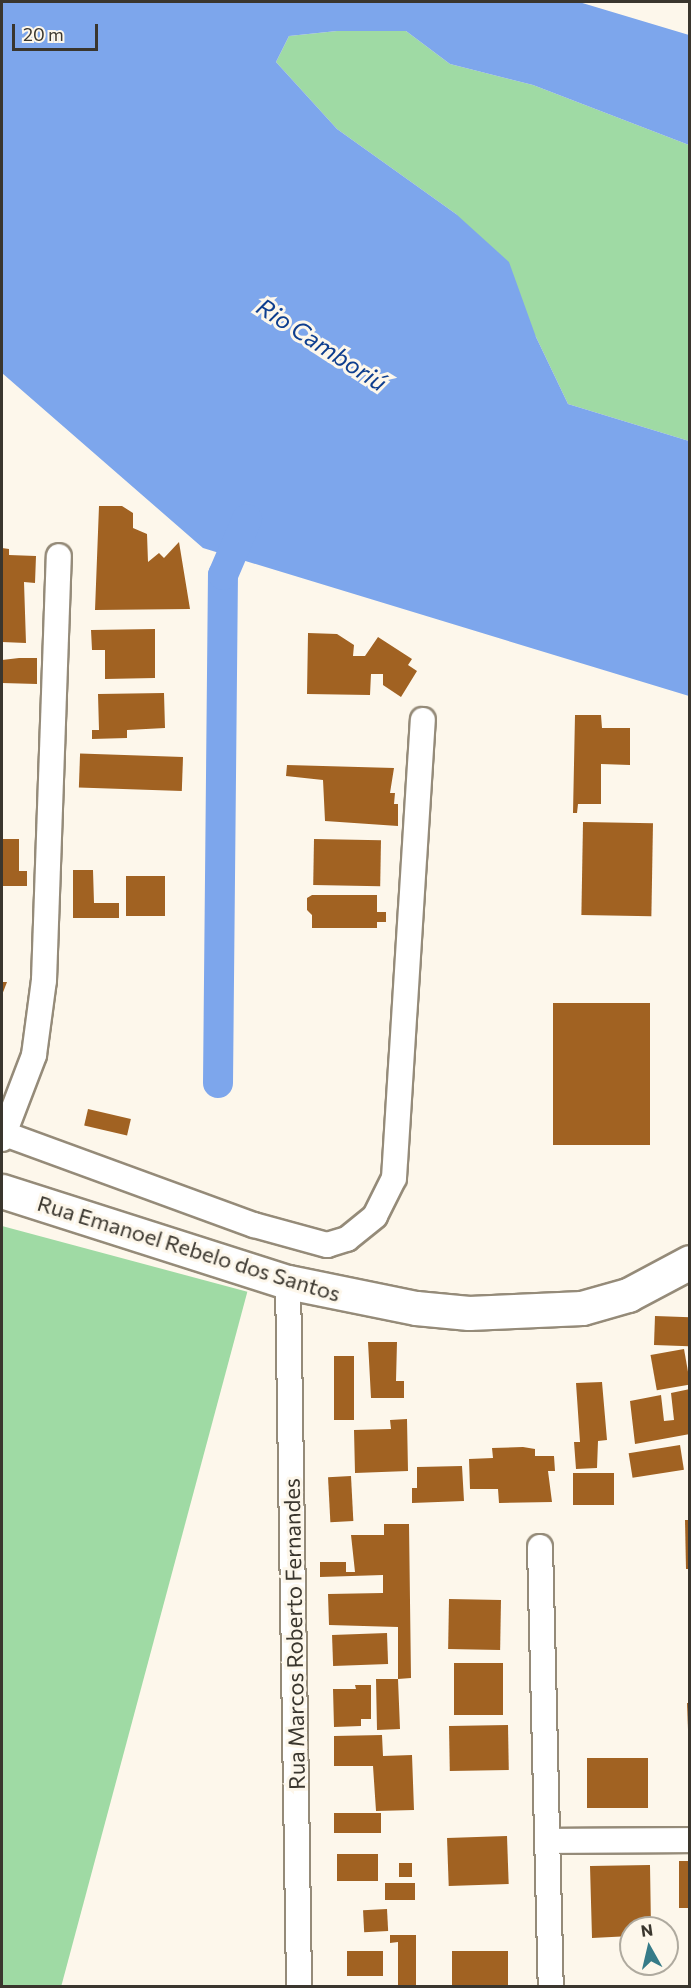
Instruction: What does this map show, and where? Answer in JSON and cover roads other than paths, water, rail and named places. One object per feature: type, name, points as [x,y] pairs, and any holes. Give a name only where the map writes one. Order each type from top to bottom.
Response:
[{"type":"main road","name":"Rua Emanoel Rebelo dos Santos","points":[[2,1191],[288,1282],[416,1308],[528,1313],[582,1308],[628,1295],[690,1262]]},
{"type":"street","points":[[59,556],[44,980],[34,1055],[3,1136],[254,1225],[327,1245],[347,1239],[375,1216],[394,1178],[423,720]]},
{"type":"street","name":"Rua Marcos Roberto Fernandes","points":[[288,1282],[299,1986]]},
{"type":"street","points":[[540,1547],[551,1986]]},
{"type":"street","points":[[549,1841],[690,1840]]},
{"type":"water","name":"Rio Camboriú","points":[[2,2],[579,2],[689,35],[689,145],[533,85],[450,64],[406,31],[337,31],[289,36],[276,62],[337,129],[456,214],[509,262],[536,337],[568,404],[689,441],[689,696],[203,548],[2,373]]},
{"type":"waterway","points":[[218,1083],[223,575],[247,519]]}]
